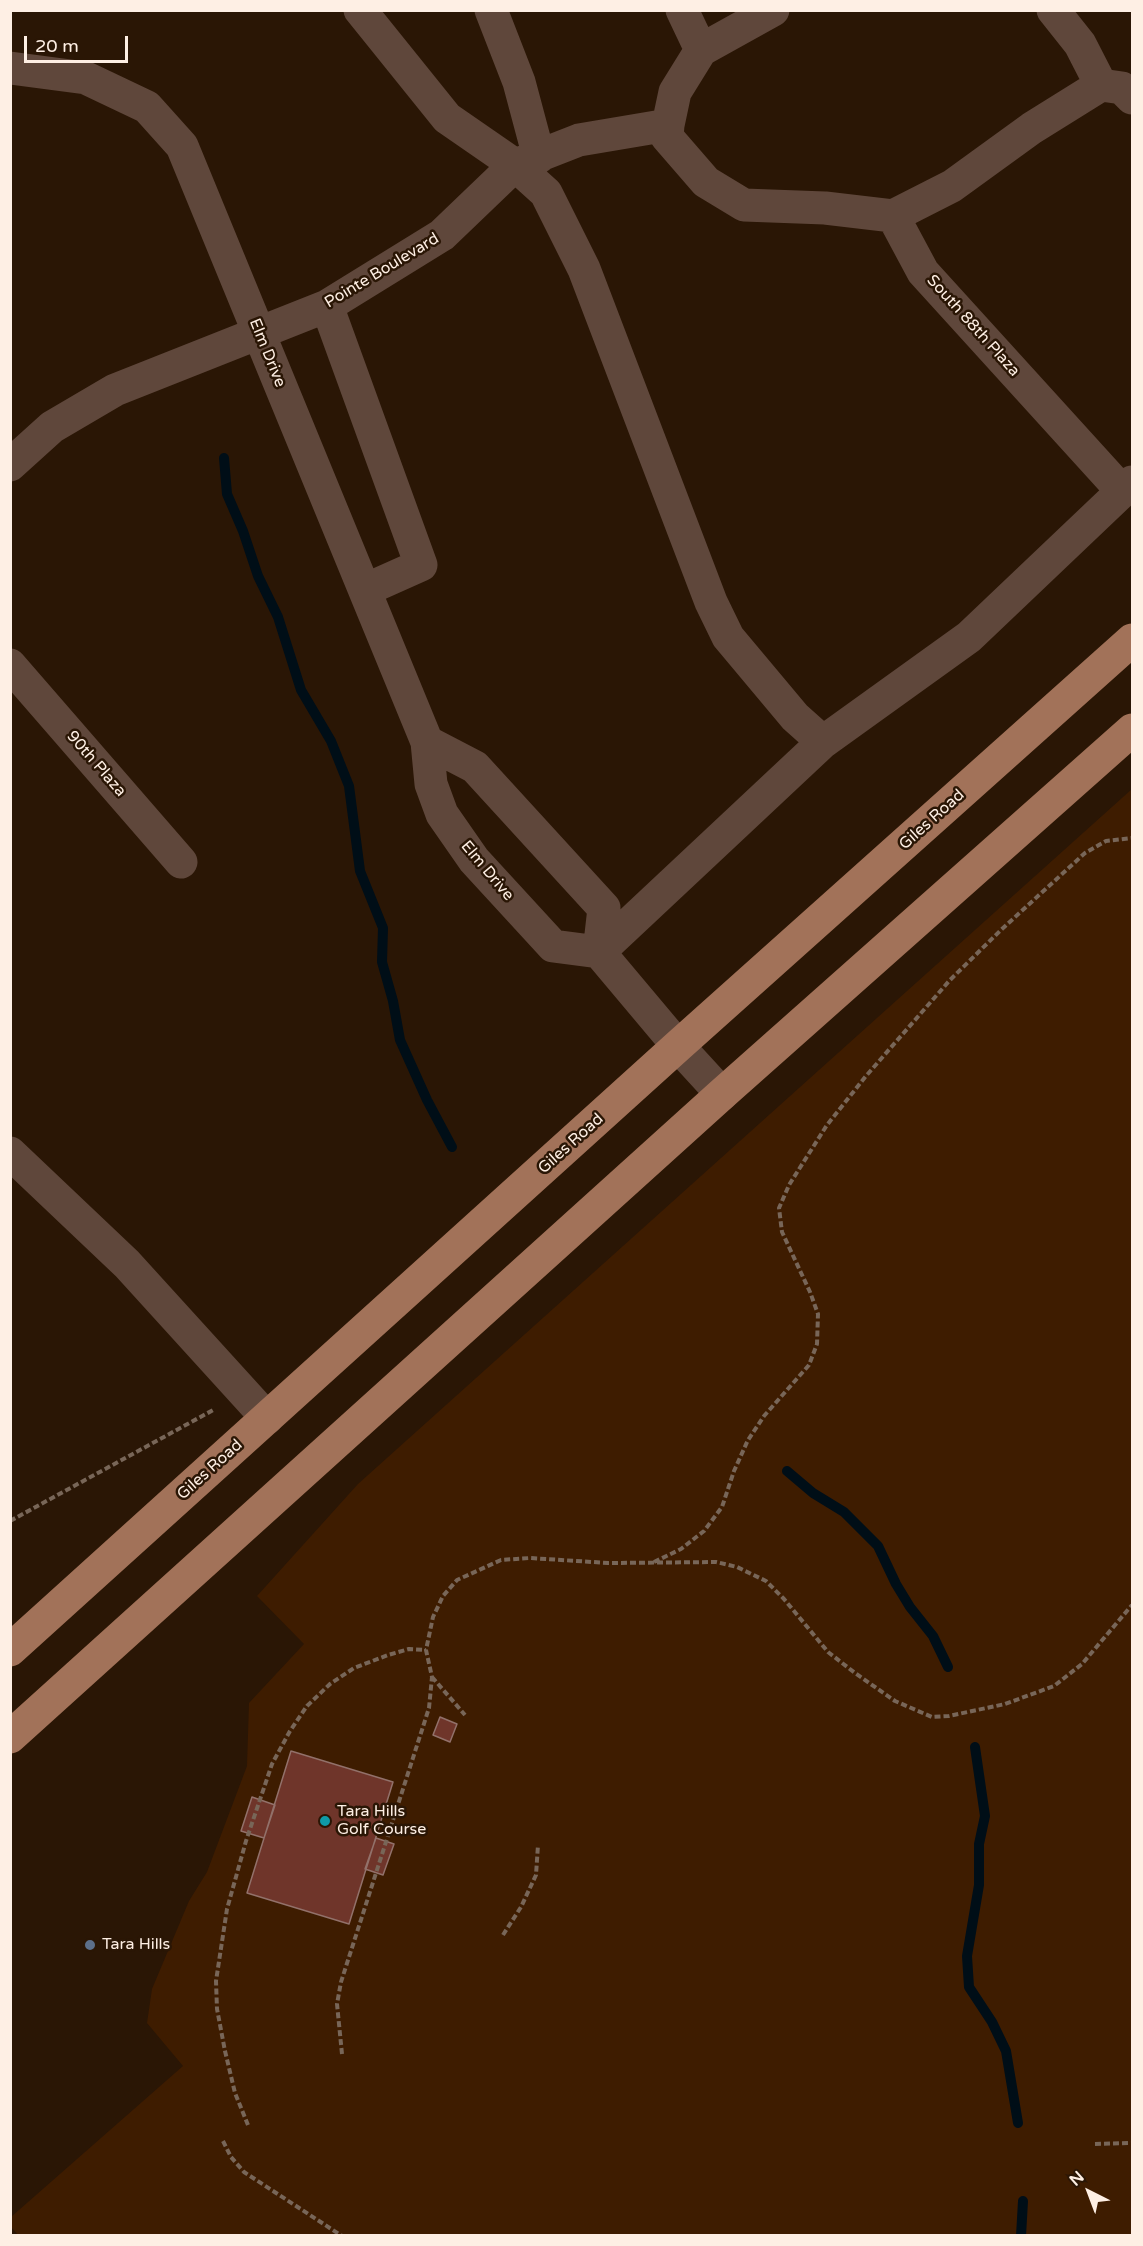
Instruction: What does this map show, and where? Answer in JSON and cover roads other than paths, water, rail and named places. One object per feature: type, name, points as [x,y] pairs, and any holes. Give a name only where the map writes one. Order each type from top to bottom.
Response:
[{"type":"main road","name":"Giles Road","points":[[10,1650],[678,1046],[1132,640]]},
{"type":"main road","points":[[10,1737],[722,1094],[1132,730]]},
{"type":"street","points":[[360,10],[447,118],[527,161]]},
{"type":"street","points":[[491,10],[519,82],[527,161],[546,193],[584,269],[711,602],[728,637],[795,717],[823,742]]},
{"type":"street","points":[[682,10],[701,50]]},
{"type":"street","points":[[773,10],[701,50],[675,92],[668,125],[667,137],[706,182],[744,205],[825,208],[893,216],[952,186],[1032,128],[1101,85],[1122,88],[1132,99]]},
{"type":"street","points":[[1053,10],[1080,44],[1101,85]]},
{"type":"street","name":"Elm Drive","points":[[10,68],[86,78],[147,107],[182,146],[427,742],[431,784],[442,814],[474,860],[554,946],[599,952]]},
{"type":"street","name":"Pointe Boulevard","points":[[10,465],[52,427],[115,390],[327,306],[442,236],[527,161],[579,140],[668,125]]},
{"type":"street","name":"South 88th Plaza","points":[[893,216],[923,272],[1127,486]]},
{"type":"street","points":[[327,306],[421,565],[365,590]]},
{"type":"street","points":[[599,952],[823,742],[969,637],[1127,486]]},
{"type":"street","name":"90th Plaza","points":[[10,665],[181,862]]},
{"type":"street","points":[[427,742],[475,767],[604,908],[599,952],[678,1046],[722,1094]]},
{"type":"street","points":[[10,1153],[127,1264],[267,1418]]},
{"type":"waterway","points":[[224,458],[227,494],[243,531],[258,576],[278,617],[301,690],[331,741],[349,786],[360,871],[383,928],[382,962],[393,1001],[400,1040],[427,1100],[452,1147]]},
{"type":"waterway","points":[[787,1471],[813,1493],[844,1512],[878,1546],[896,1584],[910,1607],[933,1636],[948,1667]]},
{"type":"waterway","points":[[975,1747],[985,1816],[979,1844],[979,1885],[967,1956],[969,1987],[992,2022],[1006,2051],[1018,2123]]},
{"type":"waterway","points":[[1021,2236],[1023,2201]]},
{"type":"place","name":"Tara Hills Golf Course","points":[[325,1821]]},
{"type":"place","name":"Tara Hills","points":[[90,1945]]}]
